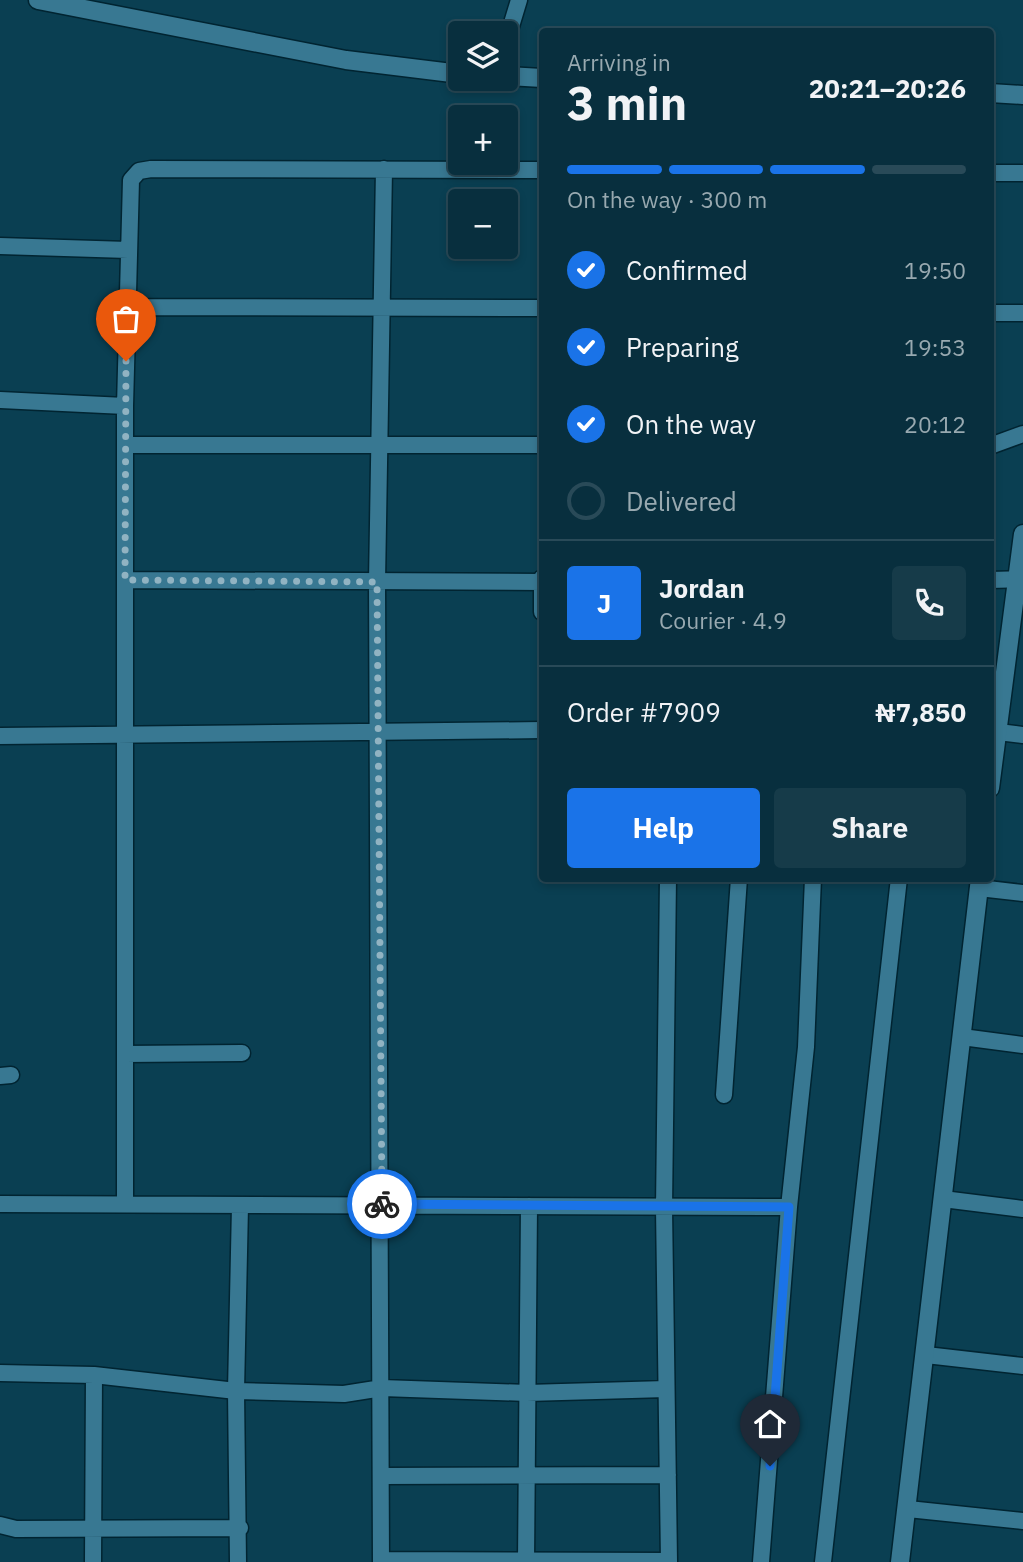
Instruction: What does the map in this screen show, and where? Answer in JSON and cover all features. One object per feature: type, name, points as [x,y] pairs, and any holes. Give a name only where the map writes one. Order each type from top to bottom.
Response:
[{"type":"street","points":[[38,0],[346,60],[448,73]]},
{"type":"street","points":[[513,21],[519,0]]},
{"type":"street","points":[[518,77],[539,78]]},
{"type":"street","points":[[994,93],[1023,95]]},
{"type":"street","points":[[384,169],[377,582],[381,1561],[669,1562],[664,1208],[668,882]]},
{"type":"street","points":[[125,1204],[125,406],[131,180],[139,171],[539,170]]},
{"type":"street","points":[[994,173],[1023,173]]},
{"type":"street","points":[[0,246],[128,250]]},
{"type":"street","points":[[127,307],[539,307]]},
{"type":"street","points":[[994,313],[1023,313]]},
{"type":"street","points":[[0,400],[125,406]]},
{"type":"street","points":[[994,445],[1023,435]]},
{"type":"street","points":[[125,445],[539,445]]},
{"type":"street","points":[[1023,534],[1020,579],[994,731],[1023,735]]},
{"type":"street","points":[[994,580],[1020,579]]},
{"type":"street","points":[[125,580],[539,580]]},
{"type":"street","points":[[0,736],[539,730]]},
{"type":"street","points":[[724,1095],[739,882]]},
{"type":"street","points":[[761,1562],[789,1207],[806,1047],[813,882]]},
{"type":"street","points":[[823,1562],[899,882]]},
{"type":"street","points":[[900,1562],[980,883],[1023,893]]},
{"type":"street","points":[[962,1037],[1023,1045]]},
{"type":"street","points":[[125,1054],[242,1053]]},
{"type":"street","points":[[943,1199],[1023,1209]]},
{"type":"street","points":[[0,1204],[789,1207]]},
{"type":"street","points":[[238,1562],[240,1528],[236,1391],[240,1206]]},
{"type":"street","points":[[526,1561],[529,1206]]},
{"type":"street","points":[[926,1355],[1023,1366]]},
{"type":"street","points":[[0,1373],[94,1375],[236,1391],[344,1394],[382,1388],[527,1393],[666,1389]]},
{"type":"street","points":[[93,1562],[94,1375]]},
{"type":"street","points":[[382,1476],[668,1475]]},
{"type":"street","points":[[908,1509],[1023,1521]]},
{"type":"street","points":[[0,1525],[16,1529],[240,1528]]},
{"type":"way so far","points":[[126,361],[125,580],[377,582],[382,1204]]},
{"type":"route","points":[[382,1204],[789,1207],[770,1466]]}]
